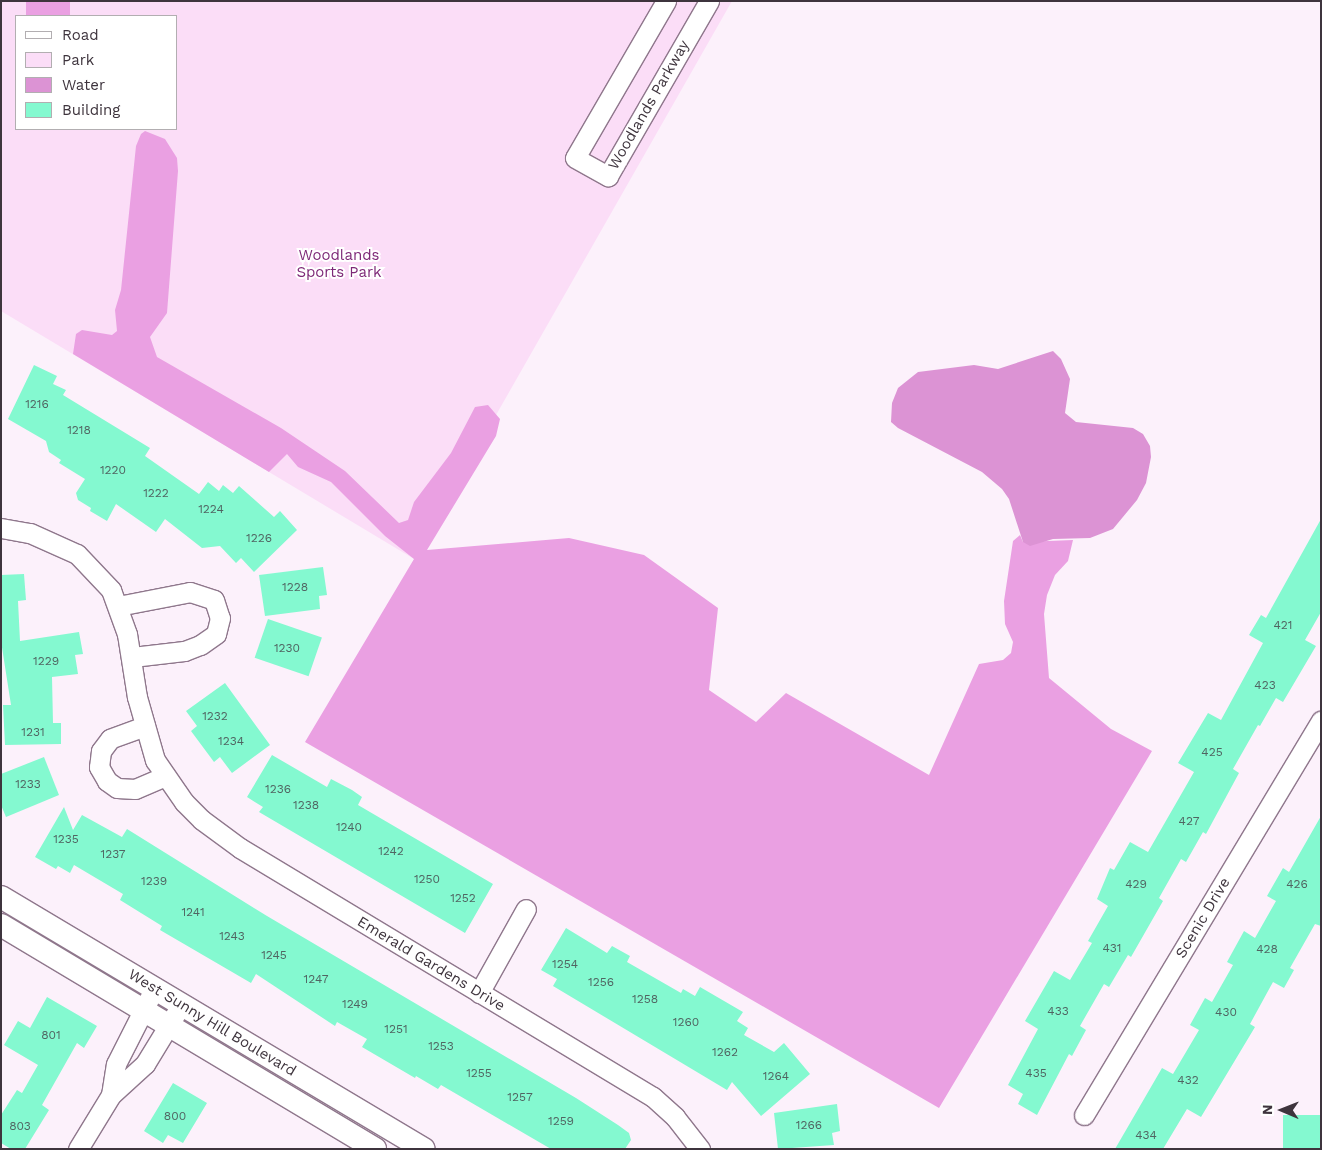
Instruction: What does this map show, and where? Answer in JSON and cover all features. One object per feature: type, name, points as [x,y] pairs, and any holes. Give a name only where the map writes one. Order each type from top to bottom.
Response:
[{"type":"street","name":"Woodlands Parkway","points":[[666,1],[575,158],[608,176],[709,1]]},
{"type":"street","name":"Emerald Gardens Drive","points":[[1,528],[30,533],[77,554],[111,590],[118,606],[132,657],[145,726],[155,760],[184,802],[222,837],[653,1097],[675,1117],[700,1149]]},
{"type":"street","points":[[118,606],[190,592],[214,600],[220,618],[216,634],[200,645],[184,651],[132,657]]},
{"type":"street","name":"Scenic Drive","points":[[1084,1115],[1321,720]]},
{"type":"street","points":[[145,726],[110,739],[101,751],[99,768],[107,781],[117,788],[135,789],[165,776]]},
{"type":"street","name":"West Sunny Hill Boulevard","points":[[1,897],[424,1149]]},
{"type":"street","points":[[479,993],[526,909]]},
{"type":"street","name":"West Sunny Hill Boulevard","points":[[1,925],[375,1149]]},
{"type":"street","points":[[111,1095],[116,1064],[154,989]]},
{"type":"street","points":[[78,1149],[111,1095],[134,1076],[181,1005]]},
{"type":"green space","name":"Woodlands Sports Park","points":[[1,1],[732,1],[414,559],[1,311]]},
{"type":"shaded area","points":[[26,1],[70,1],[70,15],[26,15]]},
{"type":"shaded area","points":[[145,131],[165,139],[177,158],[178,171],[167,313],[150,337],[157,357],[281,428],[345,471],[399,523],[408,520],[414,502],[451,453],[475,407],[488,405],[500,419],[496,436],[427,550],[569,538],[644,555],[718,608],[709,690],[756,722],[786,693],[929,775],[979,664],[1003,660],[1011,653],[1013,642],[1005,624],[1004,601],[1013,541],[1020,535],[1023,542],[1073,540],[1068,561],[1055,575],[1047,595],[1044,614],[1049,678],[1111,729],[1152,751],[939,1108],[305,742],[414,559],[385,536],[331,482],[298,467],[287,454],[269,472],[73,354],[76,334],[82,330],[112,335],[117,331],[115,310],[121,290],[136,146],[141,134]]},
{"type":"water","points":[[1053,351],[1061,359],[1070,379],[1065,413],[1076,422],[1133,428],[1143,434],[1150,446],[1151,457],[1146,483],[1137,500],[1113,529],[1090,538],[1053,539],[1030,546],[1023,542],[1009,499],[1002,489],[982,472],[898,428],[891,422],[892,403],[898,388],[918,372],[974,365],[998,369]]},
{"type":"building","points":[[34,365],[57,376],[53,384],[66,390],[63,395],[150,448],[145,456],[199,494],[208,482],[219,491],[223,485],[233,493],[239,486],[274,517],[280,511],[297,530],[254,572],[241,558],[236,563],[220,546],[202,548],[165,519],[156,532],[116,504],[107,521],[90,511],[91,508],[78,500],[76,493],[85,479],[59,463],[61,460],[49,452],[46,441],[8,419]]},
{"type":"building","points":[[1321,519],[1321,612],[1305,640],[1316,646],[1283,702],[1276,698],[1260,726],[1258,725],[1233,769],[1239,773],[1206,834],[1203,832],[1186,862],[1181,859],[1159,898],[1163,901],[1131,957],[1128,955],[1109,987],[1104,984],[1080,1026],[1086,1030],[1072,1056],[1069,1054],[1037,1115],[1018,1104],[1023,1094],[1008,1085],[1038,1029],[1025,1021],[1054,971],[1070,980],[1092,943],[1088,941],[1108,906],[1097,899],[1110,868],[1114,870],[1130,842],[1148,852],[1194,772],[1178,763],[1208,713],[1221,720],[1263,643],[1249,635],[1261,615],[1266,618]]},
{"type":"building","points":[[323,567],[327,595],[319,596],[320,609],[265,616],[259,575]]},
{"type":"building","points":[[24,574],[26,600],[18,601],[20,641],[79,632],[83,654],[75,655],[78,674],[52,677],[53,723],[61,723],[61,744],[5,745],[3,705],[11,705],[1,641],[1,575]]},
{"type":"building","points":[[268,619],[322,638],[309,676],[255,658]]},
{"type":"building","points":[[225,683],[270,745],[232,773],[220,757],[214,762],[191,731],[197,726],[186,711]]},
{"type":"building","points":[[272,755],[327,787],[331,779],[352,790],[362,797],[358,805],[493,884],[465,933],[259,812],[263,807],[247,797]]},
{"type":"building","points":[[44,757],[59,795],[6,817],[1,805],[1,774]]},
{"type":"building","points":[[64,807],[73,830],[82,815],[122,837],[127,829],[267,916],[576,1098],[629,1133],[631,1140],[625,1149],[551,1149],[441,1085],[438,1089],[416,1076],[415,1078],[362,1047],[367,1039],[337,1022],[335,1026],[256,974],[251,983],[160,930],[162,926],[120,900],[123,894],[74,865],[70,873],[58,866],[56,869],[35,857]]},
{"type":"building","points":[[1321,816],[1321,926],[1315,924],[1290,968],[1294,970],[1284,988],[1273,982],[1250,1024],[1255,1027],[1201,1117],[1187,1109],[1163,1149],[1115,1149],[1162,1068],[1173,1074],[1199,1030],[1190,1025],[1205,998],[1212,1002],[1233,965],[1227,962],[1244,931],[1255,938],[1276,901],[1267,896],[1283,868],[1289,872]]},
{"type":"building","points":[[566,928],[607,953],[612,946],[630,956],[627,962],[681,993],[683,989],[695,996],[700,987],[743,1012],[737,1021],[748,1028],[744,1035],[774,1052],[784,1043],[810,1074],[761,1116],[732,1082],[727,1090],[553,986],[557,979],[541,970]]},
{"type":"building","points":[[47,997],[97,1026],[84,1048],[77,1043],[42,1105],[49,1110],[25,1149],[11,1149],[1,1143],[1,1115],[17,1090],[22,1093],[38,1065],[4,1045],[18,1021],[30,1028]]},
{"type":"building","points":[[173,1083],[207,1103],[183,1143],[168,1135],[163,1143],[144,1131]]},
{"type":"building","points":[[837,1104],[840,1131],[832,1133],[834,1145],[778,1149],[774,1113]]},
{"type":"building","points":[[1283,1115],[1321,1115],[1321,1149],[1283,1149]]}]
